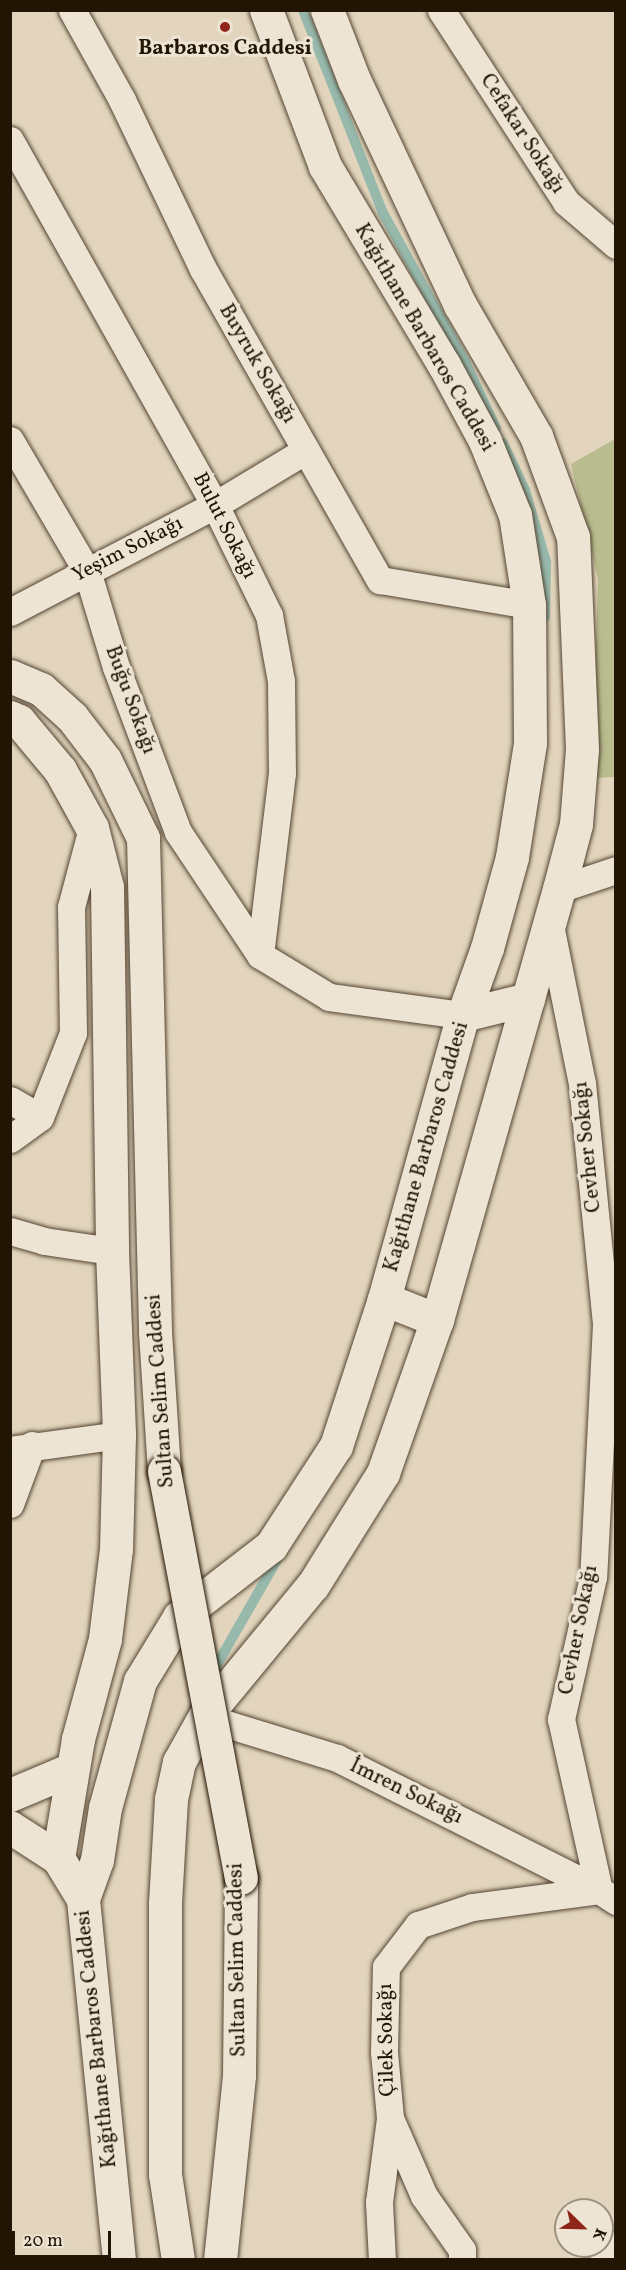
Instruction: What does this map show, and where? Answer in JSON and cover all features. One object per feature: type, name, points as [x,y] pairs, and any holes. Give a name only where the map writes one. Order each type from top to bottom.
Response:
[{"type":"main road","name":"Kağıthane Barbaros Caddesi","points":[[119,2259],[83,1899],[97,1860],[105,1808],[140,1681],[179,1617],[271,1546],[336,1446],[384,1299],[463,1015],[487,948],[515,834],[530,743],[529,605],[515,515],[485,441],[325,166],[266,10]]},
{"type":"main road","points":[[178,2259],[165,2174],[165,1903],[171,1799],[179,1762],[204,1717],[313,1585],[383,1473],[437,1320],[528,999],[576,824],[582,749],[573,537],[536,436],[460,305],[354,80],[327,10]]},
{"type":"main road","name":"Sultan Selim Caddesi","points":[[10,676],[41,689],[72,717],[105,760],[143,838],[147,887],[155,1332],[164,1471],[241,1878],[239,2075],[220,2259]]},
{"type":"main road","name":"Sultan Selim Caddesi","points":[[10,717],[19,721],[60,770],[92,828],[107,887],[112,1251],[119,1435],[116,1549],[105,1639],[72,1769],[58,1858]]},
{"type":"main road","points":[[463,1015],[528,999]]},
{"type":"main road","points":[[384,1299],[437,1320]]},
{"type":"main road","points":[[10,1795],[72,1769]]},
{"type":"main road","points":[[10,1827],[58,1858],[83,1899]]},
{"type":"street","name":"Buyruk Sokağı","points":[[72,10],[122,100],[203,269],[380,580],[529,605]]},
{"type":"street","name":"Cefakar Sokağı","points":[[441,10],[566,202],[615,245]]},
{"type":"street","name":"Bulut Sokağı","points":[[10,140],[216,505],[269,615],[281,681],[282,773],[260,955]]},
{"type":"street","name":"Buğu Sokağı","points":[[10,440],[87,571],[116,667],[178,832],[260,955]]},
{"type":"street","name":"Yeşim Sokağı","points":[[10,612],[216,505],[306,450]]},
{"type":"street","points":[[10,1139],[40,1117],[73,1033],[71,907],[92,828]]},
{"type":"street","points":[[554,904],[615,870]]},
{"type":"street","name":"Cevher Sokağı","points":[[554,904],[582,1083],[611,1319],[593,1577],[561,1719],[607,1896]]},
{"type":"street","points":[[260,955],[329,997],[463,1015]]},
{"type":"street","points":[[10,1100],[40,1117]]},
{"type":"street","points":[[10,1232],[44,1241],[112,1251]]},
{"type":"street","points":[[10,1504],[21,1448],[119,1435]]},
{"type":"street","name":"İmren Sokağı","points":[[204,1717],[337,1758],[607,1896]]},
{"type":"street","name":"Çilek Sokağı","points":[[462,2259],[462,2250],[424,2196],[390,2118],[384,2052],[386,1967],[418,1925],[472,1907],[607,1896]]},
{"type":"street","points":[[382,2259],[379,2202],[390,2118]]},
{"type":"street","points":[[603,2259],[615,2246]]},
{"type":"green space","points":[[615,439],[615,777],[592,778],[598,579],[571,464]]},
{"type":"waterway","points":[[303,10],[382,211],[464,360],[496,428]]},
{"type":"waterway","points":[[503,443],[525,490],[546,562],[545,617]]},
{"type":"waterway","points":[[211,1675],[282,1551]]},
{"type":"place","name":"Barbaros Caddesi","points":[[225,27]]}]
